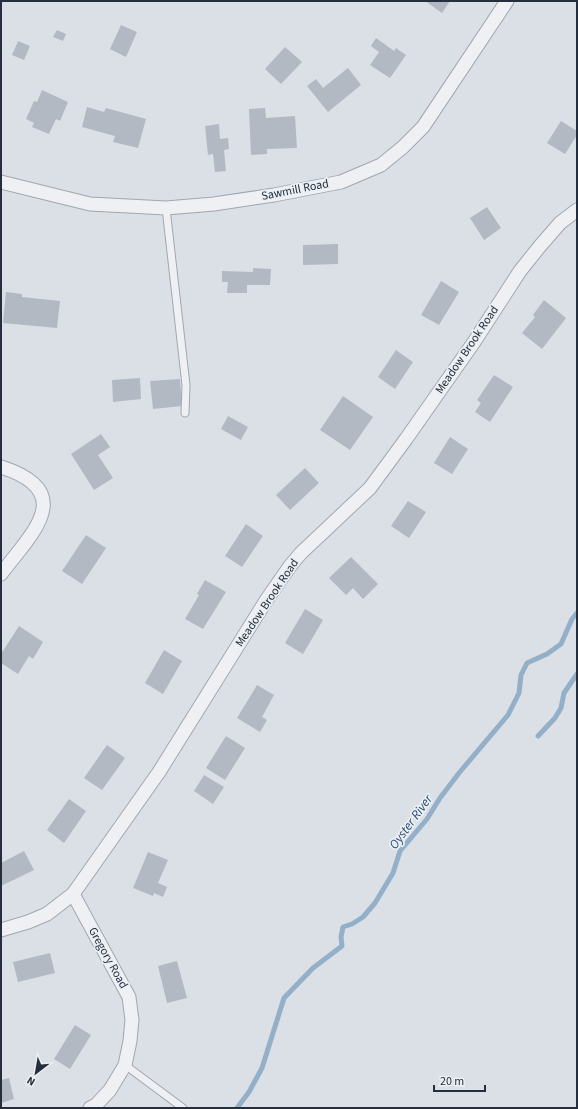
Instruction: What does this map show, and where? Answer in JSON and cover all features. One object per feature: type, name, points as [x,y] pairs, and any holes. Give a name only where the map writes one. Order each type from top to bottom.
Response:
[{"type":"street","name":"Sawmill Road","points":[[1,182],[90,204],[166,208],[214,204],[274,195],[341,182],[381,165],[403,147],[423,127],[507,1]]},
{"type":"street","name":"Meadow Brook Road","points":[[1,930],[28,922],[47,914],[73,894],[159,772],[267,599],[290,566],[306,548],[370,488],[406,439],[520,271],[560,223],[577,210]]},
{"type":"street","points":[[1,467],[24,476],[31,481],[40,492],[43,504],[43,511],[39,524],[1,574]]},
{"type":"street","name":"Gregory Road","points":[[73,894],[129,997],[132,1020],[130,1041],[125,1065],[110,1090],[96,1105],[90,1108]]},
{"type":"lane","points":[[166,208],[185,378],[185,413]]},
{"type":"lane","points":[[125,1065],[183,1108]]},
{"type":"building","points":[[425,1],[450,1],[442,13]]},
{"type":"building","points":[[121,25],[137,32],[126,57],[110,49]]},
{"type":"building","points":[[57,30],[66,34],[63,41],[53,37]]},
{"type":"building","points":[[376,38],[394,51],[396,48],[406,55],[390,78],[370,65],[379,52],[371,46]]},
{"type":"building","points":[[18,41],[30,46],[24,60],[12,55]]},
{"type":"building","points":[[285,47],[302,62],[281,84],[265,69]]},
{"type":"building","points":[[348,68],[361,85],[328,112],[307,86],[316,79],[323,88]]},
{"type":"building","points":[[42,90],[68,102],[60,121],[56,119],[49,134],[32,127],[34,123],[26,119],[34,101],[37,102]]},
{"type":"building","points":[[87,107],[104,112],[106,108],[146,119],[138,148],[113,142],[115,136],[82,127]]},
{"type":"building","points":[[265,108],[266,118],[295,116],[297,148],[267,149],[267,154],[251,155],[249,109]]},
{"type":"building","points":[[561,121],[577,131],[577,135],[565,154],[547,143]]},
{"type":"building","points":[[219,124],[220,139],[228,138],[229,149],[224,150],[226,171],[215,172],[213,154],[208,155],[205,126]]},
{"type":"building","points":[[487,207],[501,228],[484,240],[470,218]]},
{"type":"building","points":[[338,244],[338,264],[303,265],[303,245]]},
{"type":"building","points":[[253,268],[271,269],[270,285],[247,285],[247,293],[227,293],[228,282],[222,282],[222,271],[253,272]]},
{"type":"building","points":[[441,281],[459,292],[439,325],[421,315]]},
{"type":"building","points":[[6,292],[22,294],[22,297],[60,301],[57,328],[3,323]]},
{"type":"building","points":[[544,300],[566,318],[542,349],[522,333],[535,317],[533,315]]},
{"type":"building","points":[[396,350],[413,362],[395,389],[378,377]]},
{"type":"building","points":[[494,375],[513,387],[490,422],[475,412],[481,403],[477,400]]},
{"type":"building","points":[[140,378],[141,399],[113,402],[112,380]]},
{"type":"building","points":[[180,379],[182,406],[153,409],[150,381]]},
{"type":"building","points":[[343,396],[373,417],[350,450],[320,430]]},
{"type":"building","points":[[228,416],[248,427],[241,440],[221,429]]},
{"type":"building","points":[[101,434],[110,447],[98,455],[113,478],[94,490],[71,454]]},
{"type":"building","points":[[450,437],[468,449],[452,474],[434,463]]},
{"type":"building","points":[[305,468],[319,483],[290,510],[276,495]]},
{"type":"building","points":[[408,501],[426,512],[409,538],[391,526]]},
{"type":"building","points":[[246,524],[263,536],[242,567],[225,556]]},
{"type":"building","points":[[86,535],[106,548],[82,584],[62,571]]},
{"type":"building","points":[[351,557],[378,584],[363,599],[353,588],[346,595],[329,578]]},
{"type":"building","points":[[205,580],[226,592],[203,629],[185,619],[199,595],[197,594]]},
{"type":"building","points":[[305,609],[323,620],[303,654],[285,643]]},
{"type":"building","points":[[19,626],[43,642],[33,659],[29,656],[18,674],[1,663],[1,654]]},
{"type":"building","points":[[164,650],[182,661],[163,694],[145,683]]},
{"type":"building","points":[[257,685],[274,695],[262,717],[267,720],[260,732],[237,718]]},
{"type":"building","points":[[226,736],[245,748],[225,780],[206,768]]},
{"type":"building","points":[[107,745],[125,758],[102,790],[84,778]]},
{"type":"building","points":[[204,775],[224,787],[213,804],[194,791]]},
{"type":"building","points":[[69,799],[86,811],[64,843],[47,830]]},
{"type":"building","points":[[24,851],[34,870],[1,886],[1,863]]},
{"type":"building","points":[[148,852],[168,860],[158,883],[167,887],[163,897],[154,893],[153,896],[133,888]]},
{"type":"building","points":[[50,953],[55,973],[18,982],[13,962]]},
{"type":"building","points":[[177,961],[187,998],[167,1003],[158,966]]},
{"type":"building","points":[[75,1025],[91,1035],[70,1069],[54,1059]]},
{"type":"building","points":[[9,1078],[14,1099],[1,1103],[1,1080]]},
{"type":"waterway","name":"Oyster River","points":[[237,1108],[249,1092],[262,1068],[284,998],[313,968],[342,946],[341,937],[343,927],[352,924],[363,917],[375,903],[393,873],[400,851],[427,819],[440,798],[459,773],[508,715],[519,693],[521,675],[527,663],[547,654],[561,644],[572,619],[577,613]]},
{"type":"waterway","points":[[538,736],[555,718],[561,708],[564,693],[577,674]]}]
